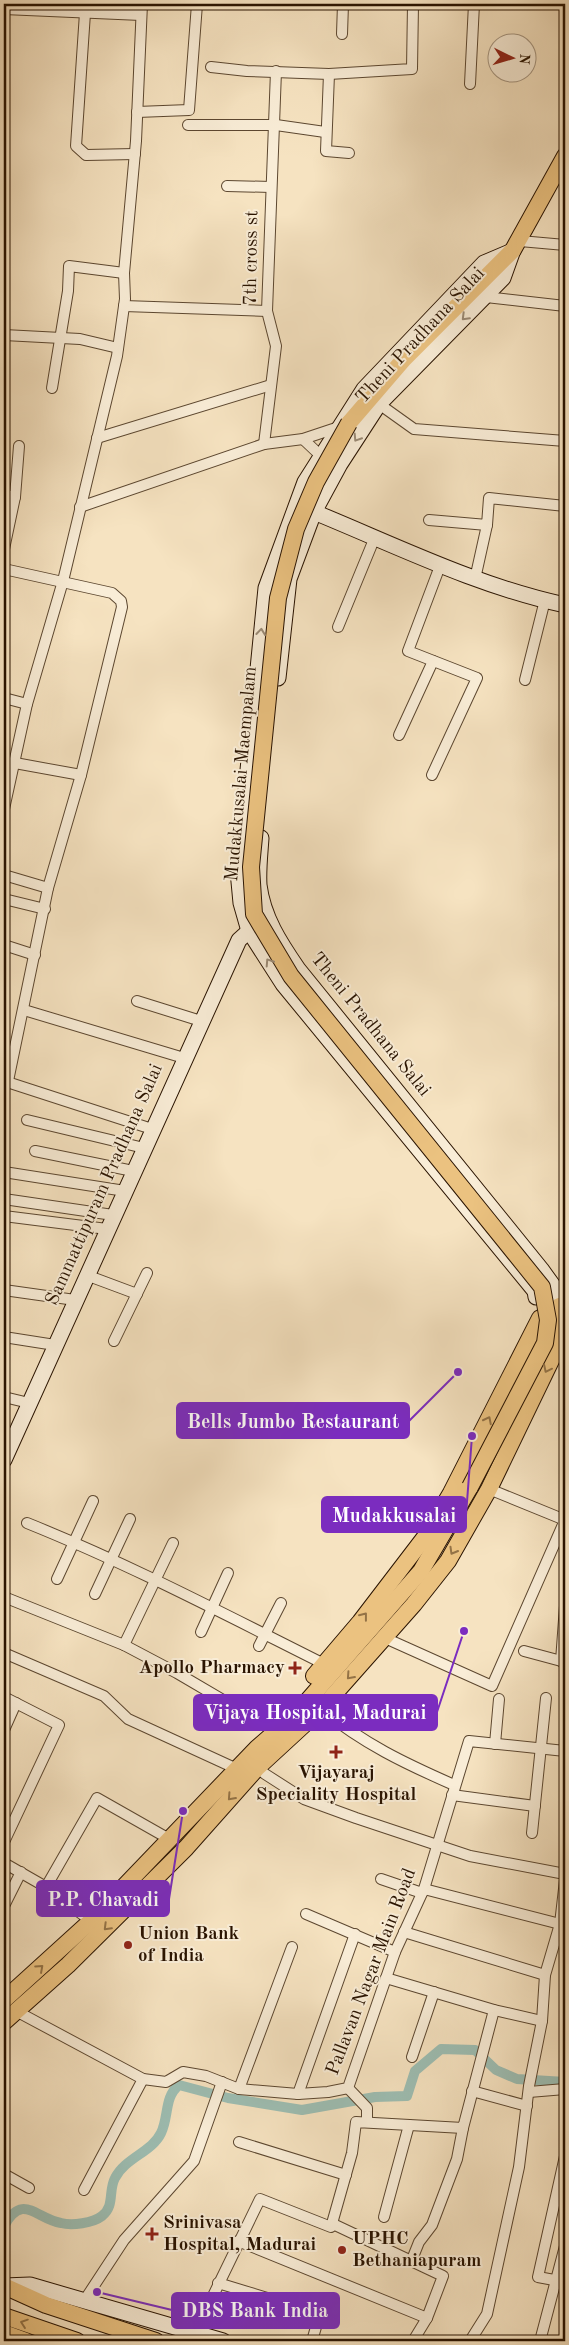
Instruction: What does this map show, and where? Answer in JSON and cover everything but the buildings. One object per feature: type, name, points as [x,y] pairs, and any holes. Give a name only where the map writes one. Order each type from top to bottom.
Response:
[{"type":"main road","name":"Theni Pradhana Salai","points":[[563,1311],[554,1287],[541,1269],[298,969],[278,940],[269,921],[259,885],[263,815],[289,579],[314,512],[333,477],[379,404],[503,278],[516,246],[565,156]]},
{"type":"main road","name":"Mudakkusalai Maempalam","points":[[253,1761],[421,1571],[470,1487],[545,1343],[548,1320],[542,1287],[291,976],[254,914],[251,867],[278,598],[296,529],[316,482],[344,425],[404,359],[516,246]]},
{"type":"main road","points":[[7,2006],[68,1965],[186,1848],[253,1761],[269,1727],[324,1664],[425,1537],[451,1493],[540,1318],[535,1291],[283,984],[249,930],[241,903],[238,871],[266,588],[305,482],[344,425]]},
{"type":"main road","points":[[318,462],[333,477]]},
{"type":"main road","points":[[314,512],[475,579],[565,604]]},
{"type":"main road","points":[[249,930],[269,921]]},
{"type":"main road","name":"Sammattipuram Pradhana Salai","points":[[4,1460],[201,1021],[239,940],[249,930]]},
{"type":"main road","points":[[7,2006],[171,1840],[253,1761],[321,1709],[385,1638],[448,1561],[489,1489],[561,1352],[563,1311],[540,1318]]},
{"type":"main road","points":[[4,2286],[30,2284],[223,2341]]},
{"type":"main road","points":[[4,2286],[55,2308],[156,2341]]},
{"type":"main road","points":[[4,2299],[119,2341]]},
{"type":"main road","points":[[4,2316],[77,2341]]},
{"type":"main road","points":[[4,2333],[26,2341]]},
{"type":"street","points":[[137,112],[189,110],[197,4]]},
{"type":"street","points":[[342,34],[343,4]]},
{"type":"street","points":[[211,67],[247,71],[329,74],[412,69],[413,4]]},
{"type":"street","points":[[470,84],[474,4]]},
{"type":"street","points":[[4,9],[85,13],[141,9],[135,154],[124,273],[124,306],[118,348],[63,581],[27,704],[16,763],[4,809]]},
{"type":"street","points":[[85,13],[76,146],[86,155],[135,154]]},
{"type":"street","name":"7th cross st","points":[[264,444],[276,346],[266,311],[271,187],[276,125],[276,71]]},
{"type":"street","points":[[329,74],[325,132],[326,151],[349,153]]},
{"type":"street","points":[[188,125],[244,127],[276,125],[325,132]]},
{"type":"street","points":[[227,186],[271,187]]},
{"type":"street","points":[[516,246],[565,245]]},
{"type":"street","points":[[52,388],[68,291],[69,266],[124,273]]},
{"type":"street","points":[[486,297],[565,306]]},
{"type":"street","points":[[124,306],[266,311]]},
{"type":"street","points":[[4,335],[80,339],[118,348]]},
{"type":"street","points":[[97,438],[271,385]]},
{"type":"street","points":[[379,404],[414,429],[565,442]]},
{"type":"street","points":[[80,507],[264,444],[303,439],[344,425]]},
{"type":"street","points":[[303,439],[318,462]]},
{"type":"street","points":[[4,549],[15,497],[19,446]]},
{"type":"street","points":[[4,495],[15,497]]},
{"type":"street","points":[[475,579],[486,525],[489,498],[565,506]]},
{"type":"street","points":[[429,520],[486,525]]},
{"type":"street","points":[[338,627],[374,537]]},
{"type":"street","points":[[432,775],[477,678],[408,651],[440,566]]},
{"type":"street","points":[[4,569],[112,593],[121,601],[122,607],[81,775],[48,888],[24,1010],[6,1081],[152,1129]]},
{"type":"street","points":[[525,680],[545,600]]},
{"type":"street","points":[[399,735],[433,661]]},
{"type":"street","points":[[4,698],[27,704]]},
{"type":"street","points":[[16,763],[81,775]]},
{"type":"street","points":[[4,875],[48,888]]},
{"type":"street","points":[[4,899],[44,909]]},
{"type":"street","points":[[4,945],[35,955]]},
{"type":"street","points":[[136,1001],[201,1021]]},
{"type":"street","points":[[24,1010],[184,1058]]},
{"type":"street","points":[[27,1120],[144,1148]]},
{"type":"street","points":[[35,1151],[134,1171]]},
{"type":"street","points":[[4,1172],[124,1191]]},
{"type":"street","points":[[4,1199],[110,1222]]},
{"type":"street","points":[[4,1216],[110,1222]]},
{"type":"street","points":[[114,1341],[147,1273]]},
{"type":"street","points":[[86,1275],[137,1294]]},
{"type":"street","points":[[4,1290],[75,1300]]},
{"type":"street","points":[[4,1337],[55,1345]]},
{"type":"street","points":[[4,1397],[29,1402]]},
{"type":"street","points":[[385,1638],[492,1686],[565,1520],[489,1489]]},
{"type":"street","points":[[58,1579],[93,1501]]},
{"type":"street","points":[[95,1594],[130,1519]]},
{"type":"street","points":[[27,1523],[156,1579],[324,1664]]},
{"type":"street","points":[[124,1645],[173,1543]]},
{"type":"street","points":[[201,1632],[228,1573]]},
{"type":"street","points":[[4,1597],[124,1645],[177,1673],[269,1727]]},
{"type":"street","points":[[259,1646],[281,1603]]},
{"type":"street","points":[[524,1651],[563,1661],[565,1606]]},
{"type":"street","points":[[4,1653],[104,1696],[128,1719],[253,1761],[304,1799],[470,1856],[565,1874]]},
{"type":"street","points":[[4,1697],[59,1725],[4,1842]]},
{"type":"street","points":[[532,1833],[546,1698]]},
{"type":"street","points":[[499,1699],[495,1744],[565,1751]]},
{"type":"street","points":[[4,1730],[16,1703]]},
{"type":"street","points":[[321,1709],[345,1729],[394,1759],[453,1790],[535,1806]]},
{"type":"street","name":"Pallavan Nagar Main Road","points":[[7,2006],[143,2079],[166,2082],[183,2072],[206,2076],[220,2086],[298,2094],[351,2090],[395,1952],[423,1891],[468,1741],[495,1744]]},
{"type":"street","points":[[46,1887],[97,1798],[171,1840]]},
{"type":"street","points":[[4,1863],[46,1887],[91,1921]]},
{"type":"street","points":[[4,1906],[21,1872]]},
{"type":"street","points":[[381,1879],[560,1924]]},
{"type":"street","points":[[470,2341],[488,2314],[519,2167],[529,2089],[542,2021],[545,1975],[560,1924],[565,1880]]},
{"type":"street","points":[[306,1914],[395,1952]]},
{"type":"street","points":[[404,1932],[545,1975]]},
{"type":"street","points":[[298,2094],[355,1934]]},
{"type":"street","points":[[239,2088],[292,1947]]},
{"type":"street","points":[[386,1978],[494,2010],[542,2021]]},
{"type":"street","points":[[412,2057],[434,1992]]},
{"type":"street","points":[[411,2262],[419,2242],[432,2225],[457,2159],[479,2062],[494,2010]]},
{"type":"street","points":[[84,2190],[143,2079]]},
{"type":"street","points":[[84,2301],[124,2240],[194,2161],[220,2086]]},
{"type":"street","points":[[529,2089],[565,2089]]},
{"type":"street","points":[[351,2090],[367,2108],[367,2122]]},
{"type":"street","points":[[472,2091],[527,2106]]},
{"type":"street","points":[[195,2333],[260,2199],[331,2228],[352,2153],[356,2122],[463,2128]]},
{"type":"street","points":[[384,2217],[409,2125]]},
{"type":"street","points":[[239,2142],[346,2175]]},
{"type":"street","points":[[560,2280],[538,2277],[565,2156]]},
{"type":"street","points":[[4,2174],[29,2188]]},
{"type":"street","points":[[332,2224],[443,2276],[427,2318],[413,2341]]},
{"type":"street","points":[[238,2242],[427,2318]]},
{"type":"street","points":[[540,2341],[560,2280],[565,2246]]},
{"type":"street","points":[[218,2283],[277,2301]]},
{"type":"street","points":[[312,2341],[318,2320]]},
{"type":"waterway","points":[[4,2226],[11,2216],[17,2211],[24,2209],[52,2221],[66,2224],[88,2222],[102,2216],[109,2208],[113,2183],[119,2171],[157,2140],[163,2127],[171,2095],[179,2085],[228,2098],[302,2110],[375,2097],[407,2096],[415,2071],[441,2049],[475,2050],[496,2070],[517,2079],[565,2082]]},
{"type":"place","name":"Bells Jumbo Restaurant","points":[[458,1372]]},
{"type":"place","name":"Mudakkusalai","points":[[472,1436]]},
{"type":"place","name":"Vijaya Hospital, Madurai","points":[[464,1631]]},
{"type":"place","name":"Apollo Pharmacy","points":[[295,1668]]},
{"type":"place","name":"Vijayaraj Speciality Hospital","points":[[336,1752]]},
{"type":"place","name":"P.P. Chavadi","points":[[183,1811]]},
{"type":"place","name":"Union Bank of India","points":[[128,1945]]},
{"type":"place","name":"Srinivasa Hospital, Madurai","points":[[152,2234]]},
{"type":"place","name":"UPHC Bethaniapuram","points":[[342,2250]]},
{"type":"place","name":"DBS Bank India","points":[[97,2292]]}]
